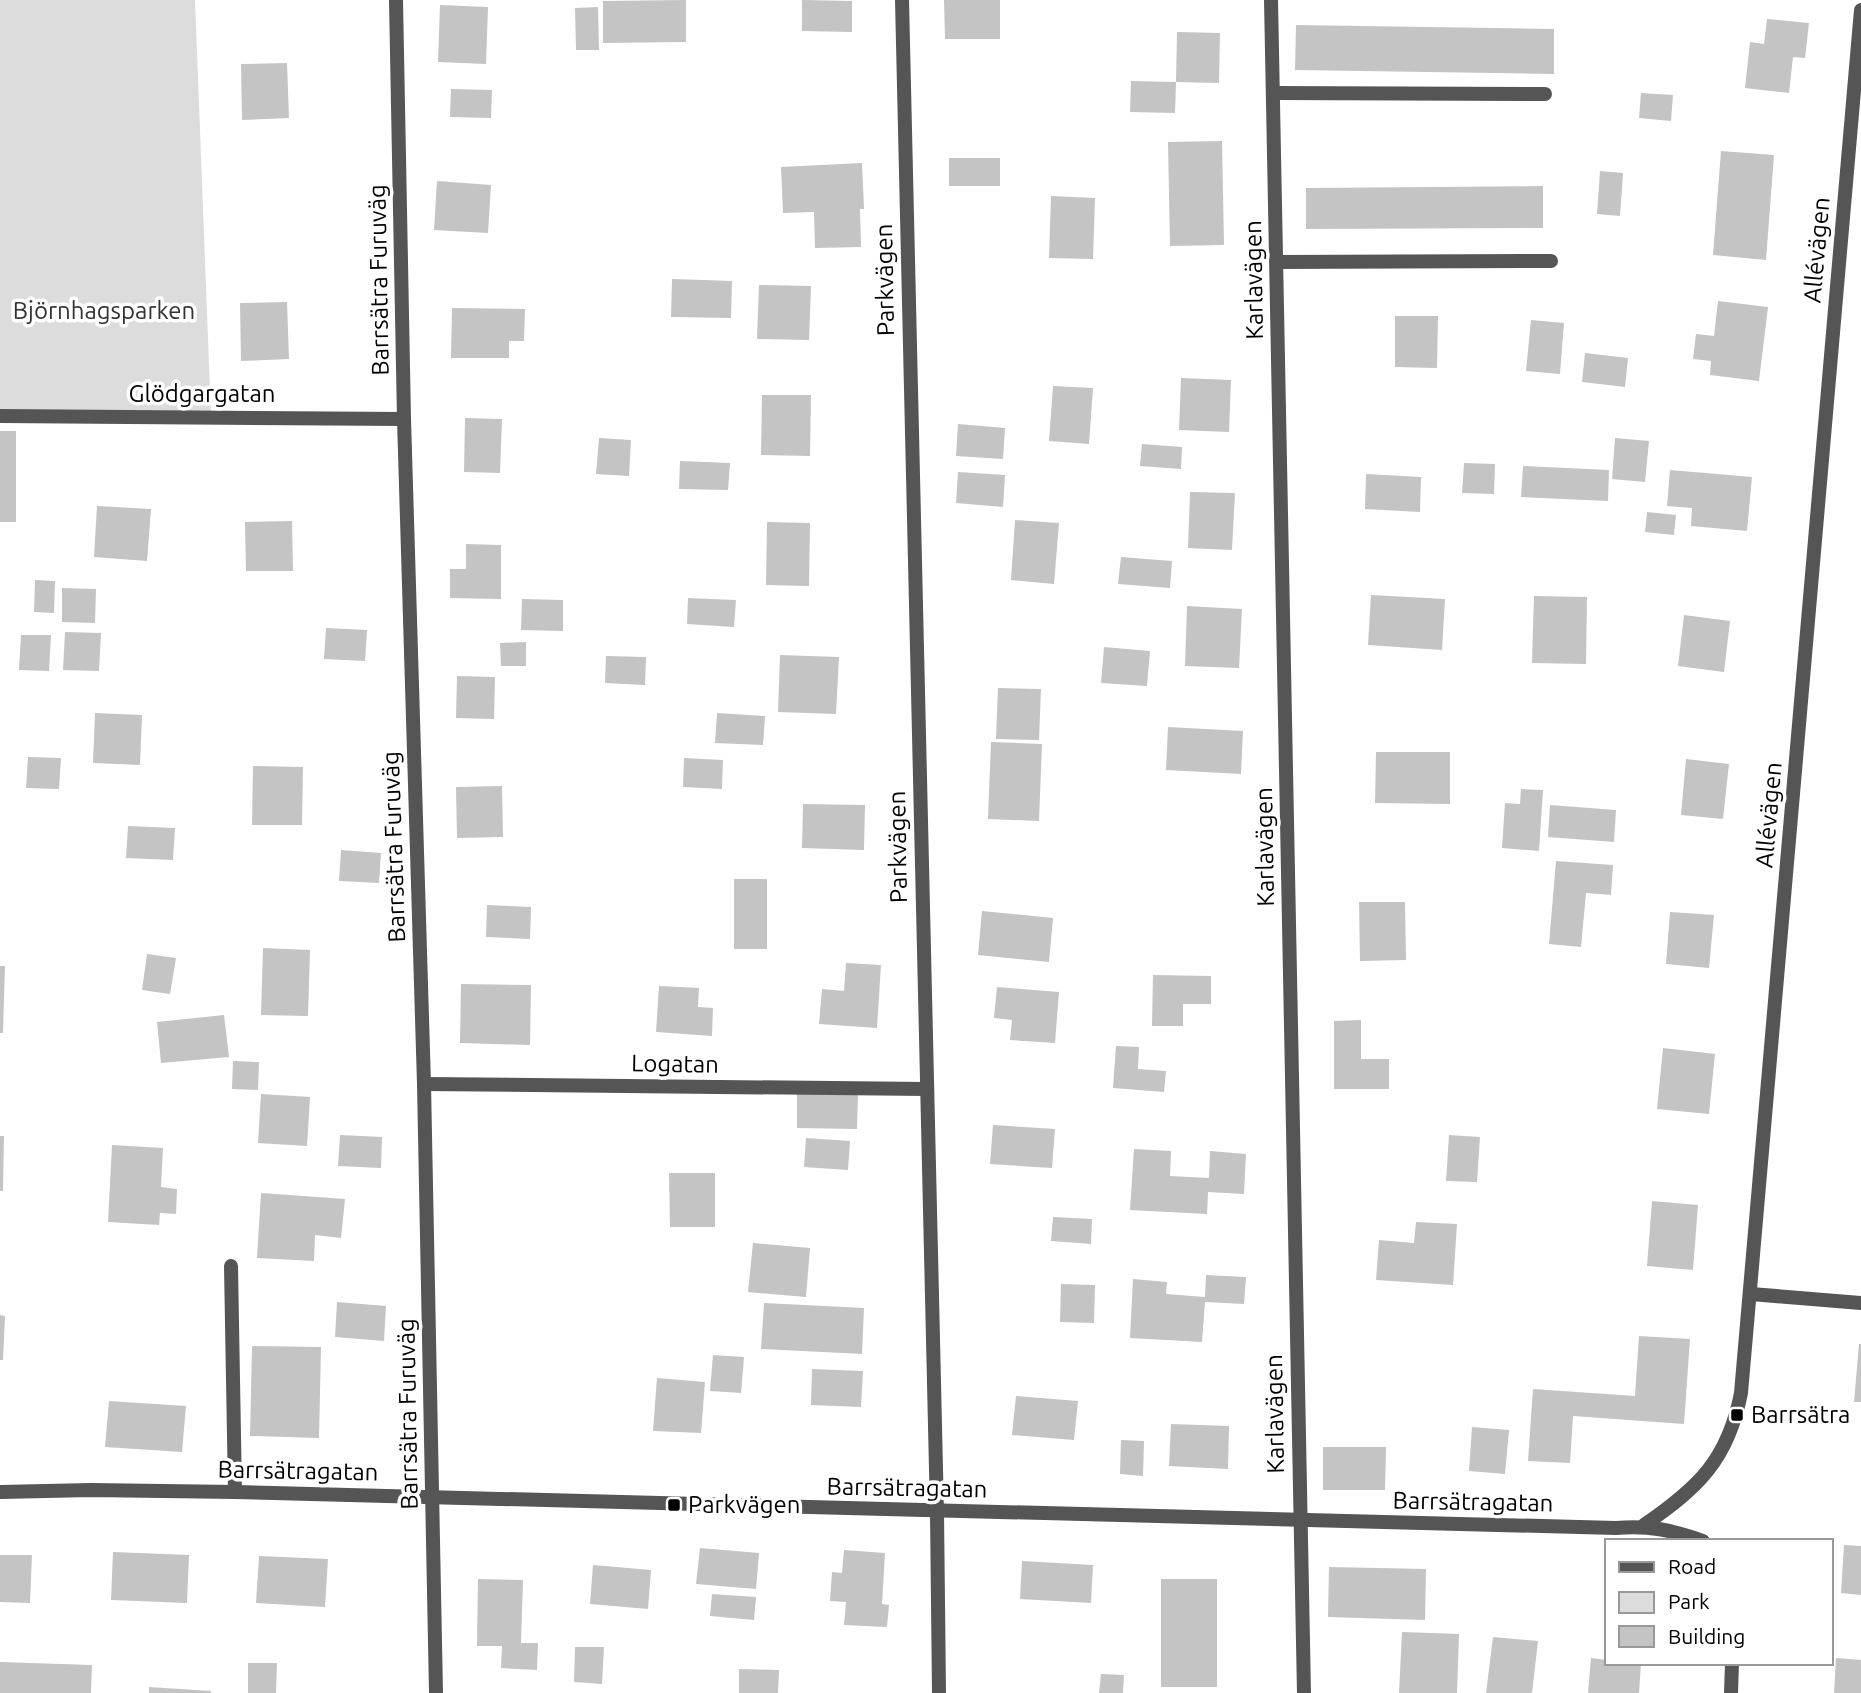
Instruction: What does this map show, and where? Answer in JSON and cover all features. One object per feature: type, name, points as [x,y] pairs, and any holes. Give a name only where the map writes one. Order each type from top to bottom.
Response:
[{"type":"street","name":"Barrsätra Furuväg","points":[[396,0],[404,419],[424,1084],[436,1693]]},
{"type":"street","name":"Parkvägen","points":[[902,0],[939,1693]]},
{"type":"street","name":"Karlavägen","points":[[1271,0],[1304,1693]]},
{"type":"street","name":"Allévägen","points":[[1644,1525],[1691,1489],[1713,1466],[1737,1415],[1741,1393],[1855,138],[1861,10]]},
{"type":"street","points":[[1273,93],[1545,93]]},
{"type":"street","points":[[1277,262],[1551,261]]},
{"type":"street","name":"Glödgargatan","points":[[0,416],[404,419]]},
{"type":"street","name":"Logatan","points":[[424,1084],[926,1089]]},
{"type":"street","points":[[231,1266],[235,1492]]},
{"type":"street","points":[[1751,1294],[1861,1303]]},
{"type":"street","name":"Barrsätragatan","points":[[0,1492],[235,1492],[1300,1521],[1616,1528],[1644,1525]]},
{"type":"street","points":[[1644,1525],[1697,1539]]},
{"type":"street","points":[[1731,1693],[1732,1665]]},
{"type":"green space","name":"Björnhagsparken","points":[[0,0],[195,0],[211,417],[0,416]]},
{"type":"building","points":[[686,0],[686,42],[603,43],[603,1]]},
{"type":"building","points":[[802,0],[852,1],[852,32],[802,31]]},
{"type":"building","points":[[944,0],[1000,0],[1000,39],[945,39]]},
{"type":"building","points":[[440,5],[488,7],[486,64],[438,62]]},
{"type":"building","points":[[598,7],[599,50],[576,50],[575,8]]},
{"type":"building","points":[[1767,19],[1809,23],[1805,58],[1793,57],[1789,93],[1745,88],[1750,42],[1764,44]]},
{"type":"building","points":[[1296,25],[1554,29],[1554,74],[1295,70]]},
{"type":"building","points":[[1177,32],[1220,33],[1219,83],[1176,82]]},
{"type":"building","points":[[287,63],[289,118],[242,120],[241,64]]},
{"type":"building","points":[[1131,81],[1176,82],[1175,113],[1130,112]]},
{"type":"building","points":[[451,89],[492,90],[491,118],[450,117]]},
{"type":"building","points":[[1641,93],[1673,95],[1671,121],[1639,118]]},
{"type":"building","points":[[1222,141],[1224,245],[1170,246],[1168,142]]},
{"type":"building","points":[[1721,151],[1774,155],[1766,260],[1713,255]]},
{"type":"building","points":[[949,158],[1000,158],[1000,186],[949,186]]},
{"type":"building","points":[[862,163],[864,209],[860,209],[861,247],[815,248],[814,212],[783,213],[781,167]]},
{"type":"building","points":[[1600,171],[1623,173],[1620,216],[1597,214]]},
{"type":"building","points":[[437,181],[491,185],[488,233],[434,230]]},
{"type":"building","points":[[1543,186],[1543,228],[1306,229],[1306,188]]},
{"type":"building","points":[[1051,196],[1095,198],[1093,259],[1049,258]]},
{"type":"building","points":[[672,279],[732,281],[731,318],[671,317]]},
{"type":"building","points":[[759,285],[811,286],[809,340],[757,339]]},
{"type":"building","points":[[1718,301],[1768,307],[1759,381],[1710,375],[1711,361],[1693,359],[1696,334],[1714,336]]},
{"type":"building","points":[[287,302],[289,359],[241,361],[240,303]]},
{"type":"building","points":[[452,308],[525,309],[524,341],[509,341],[509,358],[451,358]]},
{"type":"building","points":[[1395,316],[1438,316],[1437,368],[1395,367]]},
{"type":"building","points":[[1531,320],[1564,323],[1560,374],[1526,371]]},
{"type":"building","points":[[1585,353],[1628,358],[1625,387],[1582,382]]},
{"type":"building","points":[[1181,378],[1231,380],[1229,432],[1179,430]]},
{"type":"building","points":[[1053,386],[1093,388],[1089,444],[1049,441]]},
{"type":"building","points":[[762,395],[811,395],[810,456],[761,455]]},
{"type":"building","points":[[465,418],[502,419],[500,473],[464,472]]},
{"type":"building","points":[[958,424],[1005,428],[1003,459],[956,456]]},
{"type":"building","points":[[0,431],[16,431],[16,522],[0,522]]},
{"type":"building","points":[[599,438],[631,440],[629,476],[596,474]]},
{"type":"building","points":[[1615,438],[1649,441],[1645,482],[1612,479]]},
{"type":"building","points":[[1142,444],[1182,447],[1181,469],[1140,466]]},
{"type":"building","points":[[680,461],[730,463],[728,490],[679,489]]},
{"type":"building","points":[[1464,463],[1495,464],[1494,494],[1462,493]]},
{"type":"building","points":[[1523,466],[1609,470],[1608,501],[1521,497]]},
{"type":"building","points":[[1670,470],[1752,477],[1747,531],[1691,526],[1692,508],[1667,506]]},
{"type":"building","points":[[958,472],[1005,475],[1003,507],[956,503]]},
{"type":"building","points":[[1366,474],[1421,477],[1420,512],[1365,509]]},
{"type":"building","points":[[1190,492],[1235,493],[1232,550],[1188,548]]},
{"type":"building","points":[[97,506],[151,509],[147,561],[94,557]]},
{"type":"building","points":[[1647,512],[1676,515],[1674,535],[1645,532]]},
{"type":"building","points":[[1015,520],[1059,523],[1054,584],[1011,580]]},
{"type":"building","points":[[292,521],[293,571],[246,571],[245,522]]},
{"type":"building","points":[[767,522],[810,523],[809,586],[766,585]]},
{"type":"building","points":[[466,544],[501,545],[501,599],[450,598],[450,569],[466,569]]},
{"type":"building","points":[[1121,557],[1172,561],[1170,588],[1118,584]]},
{"type":"building","points":[[35,580],[55,581],[54,613],[34,612]]},
{"type":"building","points":[[62,588],[96,589],[95,623],[62,622]]},
{"type":"building","points":[[1371,595],[1445,599],[1442,650],[1368,645]]},
{"type":"building","points":[[1534,596],[1587,597],[1586,664],[1532,663]]},
{"type":"building","points":[[688,598],[736,600],[734,627],[687,624]]},
{"type":"building","points":[[522,599],[563,600],[563,631],[521,630]]},
{"type":"building","points":[[1187,606],[1242,609],[1239,668],[1185,666]]},
{"type":"building","points":[[1684,615],[1730,621],[1724,672],[1678,666]]},
{"type":"building","points":[[326,628],[367,630],[365,661],[324,659]]},
{"type":"building","points":[[65,632],[101,633],[99,671],[63,670]]},
{"type":"building","points":[[21,635],[51,635],[49,671],[19,670]]},
{"type":"building","points":[[526,642],[526,666],[501,666],[500,643]]},
{"type":"building","points":[[1104,647],[1150,651],[1147,686],[1101,683]]},
{"type":"building","points":[[780,655],[839,657],[836,714],[778,712]]},
{"type":"building","points":[[606,656],[646,657],[645,685],[605,683]]},
{"type":"building","points":[[457,676],[495,677],[494,719],[456,718]]},
{"type":"building","points":[[998,688],[1041,689],[1039,740],[996,739]]},
{"type":"building","points":[[95,713],[142,715],[140,765],[93,763]]},
{"type":"building","points":[[717,713],[765,716],[763,745],[715,743]]},
{"type":"building","points":[[1168,727],[1243,731],[1241,774],[1166,770]]},
{"type":"building","points":[[991,742],[1042,744],[1039,821],[988,819]]},
{"type":"building","points":[[1376,752],[1450,752],[1450,804],[1375,803]]},
{"type":"building","points":[[28,757],[61,758],[59,789],[26,788]]},
{"type":"building","points":[[684,758],[723,760],[722,789],[683,787]]},
{"type":"building","points":[[1686,759],[1729,764],[1723,819],[1681,815]]},
{"type":"building","points":[[253,766],[303,767],[302,825],[252,825]]},
{"type":"building","points":[[502,786],[503,837],[457,838],[456,787]]},
{"type":"building","points":[[1521,789],[1543,790],[1539,851],[1502,848],[1505,803],[1520,804]]},
{"type":"building","points":[[803,804],[865,805],[864,850],[802,848]]},
{"type":"building","points":[[1550,805],[1616,810],[1614,842],[1548,837]]},
{"type":"building","points":[[128,826],[175,828],[173,860],[126,858]]},
{"type":"building","points":[[341,850],[381,853],[379,883],[339,881]]},
{"type":"building","points":[[1556,861],[1613,865],[1611,895],[1586,893],[1581,947],[1549,944]]},
{"type":"building","points":[[734,879],[767,879],[767,949],[734,949]]},
{"type":"building","points":[[1359,902],[1405,902],[1406,960],[1360,961]]},
{"type":"building","points":[[487,905],[531,907],[530,939],[486,937]]},
{"type":"building","points":[[982,911],[1053,918],[1049,962],[978,955]]},
{"type":"building","points":[[1670,912],[1714,915],[1709,968],[1666,964]]},
{"type":"building","points":[[263,948],[310,950],[308,1016],[261,1015]]},
{"type":"building","points":[[147,954],[176,958],[170,994],[142,990]]},
{"type":"building","points":[[846,963],[881,965],[877,1028],[819,1024],[822,989],[844,991]]},
{"type":"building","points":[[0,966],[5,966],[3,1033],[0,1033]]},
{"type":"building","points":[[1153,975],[1211,976],[1211,1004],[1183,1004],[1183,1026],[1152,1026]]},
{"type":"building","points":[[461,984],[531,985],[530,1045],[460,1043]]},
{"type":"building","points":[[659,986],[699,988],[698,1007],[713,1008],[712,1036],[656,1032]]},
{"type":"building","points":[[997,987],[1059,992],[1055,1043],[1010,1040],[1012,1020],[994,1018]]},
{"type":"building","points":[[224,1015],[229,1057],[161,1063],[157,1022]]},
{"type":"building","points":[[1361,1020],[1361,1059],[1389,1059],[1389,1089],[1334,1089],[1334,1021]]},
{"type":"building","points":[[1116,1046],[1139,1047],[1138,1069],[1166,1071],[1164,1092],[1113,1088]]},
{"type":"building","points":[[1663,1048],[1715,1054],[1709,1114],[1657,1109]]},
{"type":"building","points":[[233,1061],[259,1062],[258,1090],[232,1089]]},
{"type":"building","points":[[797,1092],[858,1094],[857,1129],[797,1128]]},
{"type":"building","points":[[261,1094],[310,1097],[307,1146],[258,1143]]},
{"type":"building","points":[[993,1125],[1055,1129],[1052,1168],[990,1164]]},
{"type":"building","points":[[340,1135],[382,1137],[381,1168],[338,1166]]},
{"type":"building","points":[[1449,1135],[1480,1137],[1477,1182],[1446,1181]]},
{"type":"building","points":[[0,1136],[4,1136],[3,1191],[0,1191]]},
{"type":"building","points":[[806,1138],[850,1141],[848,1170],[804,1167]]},
{"type":"building","points":[[112,1145],[163,1148],[161,1187],[177,1189],[176,1214],[160,1213],[159,1225],[108,1222]]},
{"type":"building","points":[[1134,1149],[1171,1151],[1170,1176],[1209,1178],[1210,1151],[1246,1154],[1244,1194],[1208,1192],[1207,1214],[1130,1210]]},
{"type":"building","points":[[669,1173],[715,1173],[715,1227],[670,1227]]},
{"type":"building","points":[[261,1193],[345,1199],[341,1238],[315,1235],[314,1261],[257,1258]]},
{"type":"building","points":[[1652,1201],[1698,1205],[1693,1270],[1647,1266]]},
{"type":"building","points":[[1053,1217],[1092,1219],[1091,1244],[1051,1241]]},
{"type":"building","points":[[1416,1222],[1457,1224],[1453,1285],[1376,1280],[1379,1240],[1414,1243]]},
{"type":"building","points":[[753,1243],[810,1248],[806,1297],[748,1292]]},
{"type":"building","points":[[1206,1275],[1246,1277],[1244,1304],[1205,1302],[1202,1342],[1130,1338],[1133,1279],[1167,1282],[1166,1294],[1205,1297]]},
{"type":"building","points":[[1061,1284],[1095,1285],[1094,1323],[1060,1322]]},
{"type":"building","points":[[337,1302],[386,1306],[384,1341],[335,1337]]},
{"type":"building","points":[[764,1303],[864,1308],[862,1354],[761,1349]]},
{"type":"building","points":[[0,1315],[5,1316],[3,1360],[0,1360]]},
{"type":"building","points":[[1639,1336],[1690,1339],[1684,1424],[1573,1416],[1570,1463],[1528,1461],[1533,1389],[1635,1396]]},
{"type":"building","points":[[1859,1344],[1861,1402],[1854,1402]]},
{"type":"building","points":[[252,1346],[321,1347],[319,1438],[250,1436]]},
{"type":"building","points":[[713,1355],[744,1357],[741,1393],[710,1391]]},
{"type":"building","points":[[812,1369],[863,1371],[861,1407],[811,1405]]},
{"type":"building","points":[[657,1378],[705,1382],[701,1433],[653,1431]]},
{"type":"building","points":[[1016,1396],[1078,1401],[1074,1440],[1012,1435]]},
{"type":"building","points":[[109,1401],[186,1406],[182,1452],[105,1447]]},
{"type":"building","points":[[1171,1424],[1229,1426],[1228,1469],[1169,1466]]},
{"type":"building","points":[[1472,1427],[1509,1430],[1505,1474],[1469,1471]]},
{"type":"building","points":[[1121,1440],[1144,1441],[1143,1476],[1120,1474]]},
{"type":"building","points":[[1323,1447],[1386,1447],[1385,1490],[1323,1490]]},
{"type":"building","points":[[1844,1545],[1861,1546],[1861,1595],[1841,1593]]},
{"type":"building","points":[[700,1548],[759,1553],[756,1589],[696,1584]]},
{"type":"building","points":[[844,1550],[885,1553],[882,1604],[889,1605],[887,1627],[844,1625],[846,1602],[830,1601],[832,1572],[842,1573]]},
{"type":"building","points":[[113,1552],[189,1555],[187,1603],[111,1600]]},
{"type":"building","points":[[0,1555],[32,1555],[30,1603],[0,1602]]},
{"type":"building","points":[[259,1556],[328,1559],[325,1607],[256,1603]]},
{"type":"building","points":[[1022,1561],[1093,1565],[1091,1603],[1020,1599]]},
{"type":"building","points":[[593,1565],[651,1570],[648,1609],[590,1604]]},
{"type":"building","points":[[1329,1567],[1426,1569],[1425,1620],[1328,1617]]},
{"type":"building","points":[[478,1579],[523,1580],[521,1643],[538,1643],[537,1670],[501,1668],[502,1646],[477,1646]]},
{"type":"building","points":[[1161,1579],[1217,1579],[1217,1687],[1161,1687]]},
{"type":"building","points":[[712,1594],[756,1597],[754,1620],[710,1616]]},
{"type":"building","points":[[1402,1632],[1459,1634],[1457,1693],[1399,1693]]},
{"type":"building","points":[[1493,1637],[1538,1641],[1532,1693],[1486,1693]]},
{"type":"building","points":[[575,1647],[604,1647],[602,1684],[574,1682]]},
{"type":"building","points":[[1591,1658],[1605,1660],[1605,1665],[1641,1665],[1639,1693],[1588,1693]]},
{"type":"building","points":[[1836,1658],[1861,1660],[1861,1693],[1834,1693]]},
{"type":"building","points":[[0,1662],[92,1665],[91,1693],[0,1693]]},
{"type":"building","points":[[248,1663],[277,1663],[276,1693],[248,1693]]},
{"type":"building","points":[[739,1669],[779,1670],[778,1693],[739,1693]]},
{"type":"building","points":[[1101,1674],[1124,1675],[1123,1693],[1099,1693]]},
{"type":"building","points":[[149,1687],[211,1691],[211,1693],[149,1693]]},
{"type":"place","name":"Barrsätra","points":[[1737,1415]]},
{"type":"place","name":"Parkvägen","points":[[674,1505]]}]
